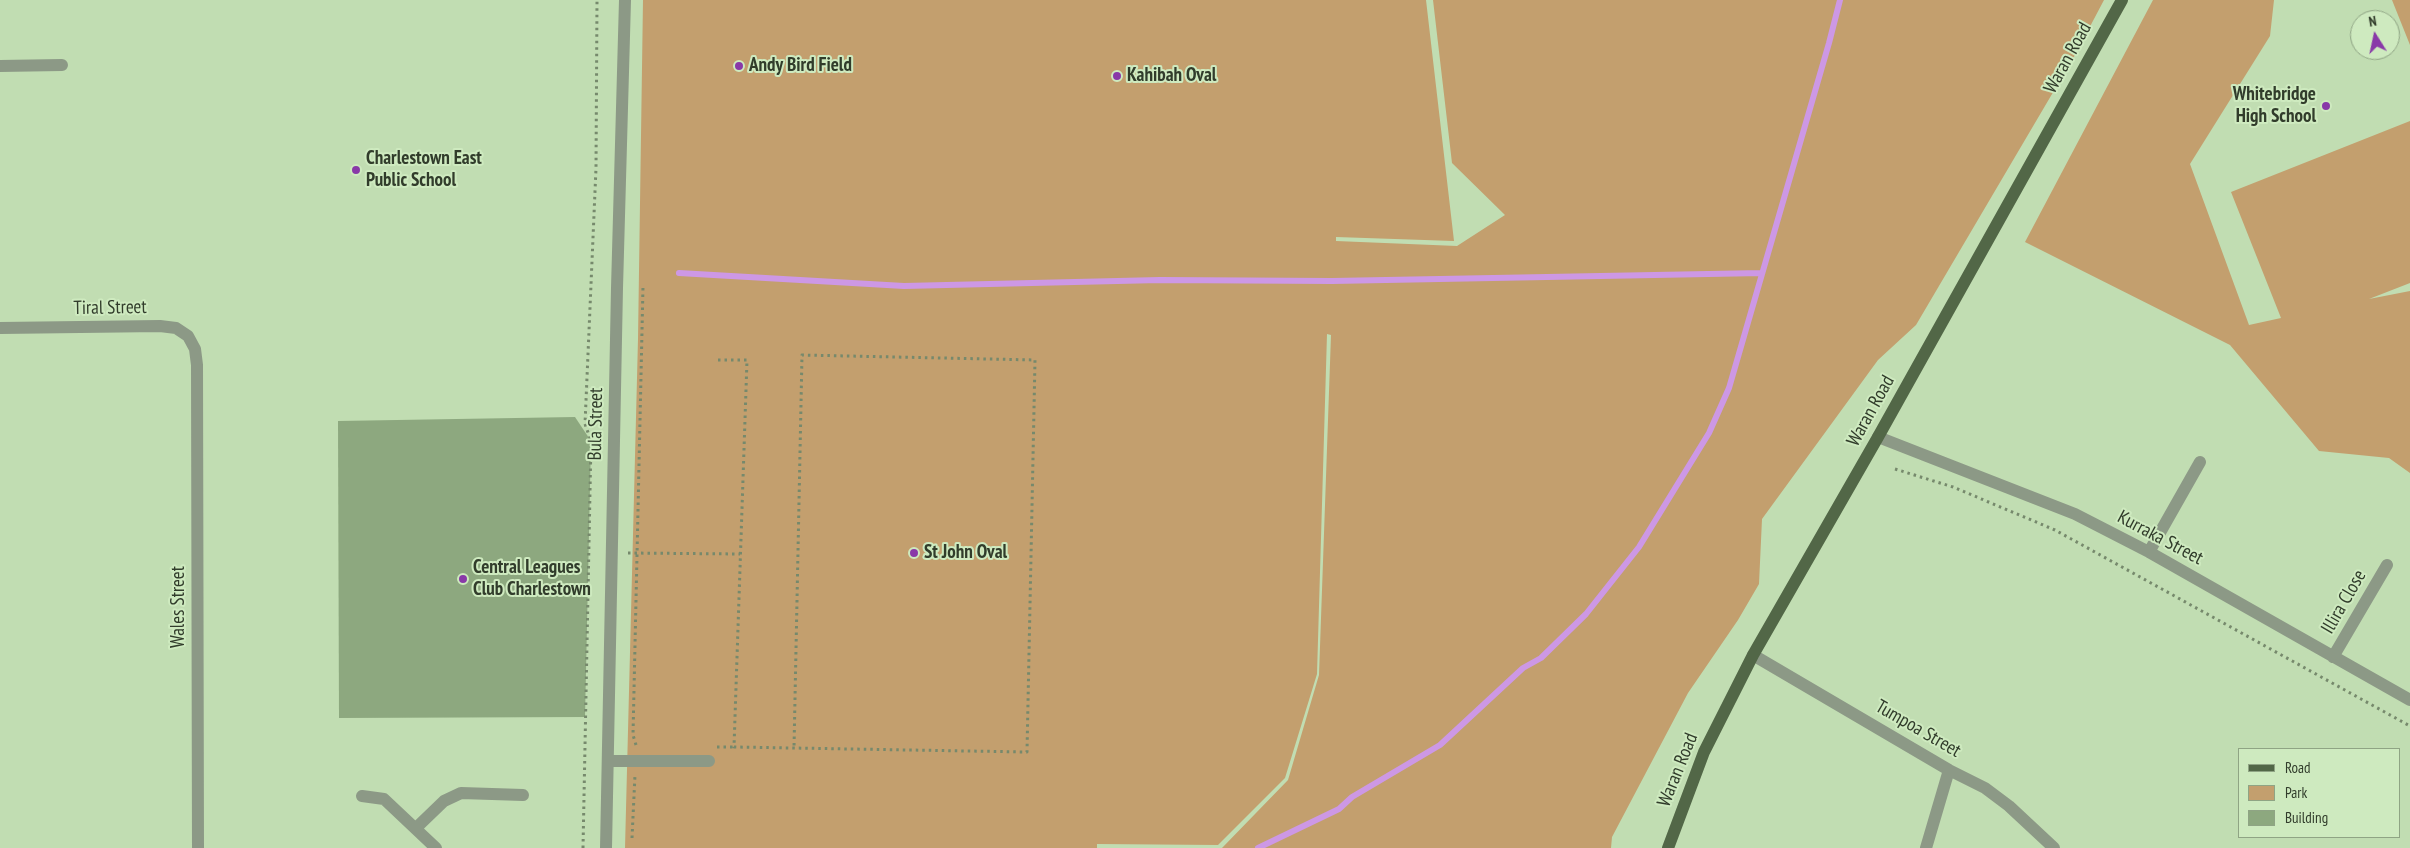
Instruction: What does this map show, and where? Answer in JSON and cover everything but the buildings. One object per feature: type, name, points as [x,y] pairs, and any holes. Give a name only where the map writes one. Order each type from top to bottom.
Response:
[{"type":"main road","name":"Waran Road","points":[[1668,848],[1704,752],[1753,655],[1878,437],[2122,0]]},
{"type":"street","name":"Bula Street","points":[[606,848],[625,0]]},
{"type":"street","points":[[0,66],[62,65]]},
{"type":"street","name":"Tiral Street","points":[[0,328],[160,326],[176,328],[188,336],[195,349],[197,365]]},
{"type":"street","name":"Wales Street","points":[[197,365],[198,848]]},
{"type":"street","name":"Kurraka Street","points":[[1878,437],[2075,514],[2149,552],[2410,700]]},
{"type":"street","points":[[2149,552],[2200,462]]},
{"type":"street","name":"Illira Close","points":[[2333,657],[2387,565]]},
{"type":"street","name":"Tumpoa Street","points":[[1753,655],[1984,788],[2009,806],[2054,848]]},
{"type":"street","points":[[609,761],[710,761]]},
{"type":"street","points":[[1926,848],[1950,770]]},
{"type":"street","points":[[416,828],[444,801],[461,793],[523,795]]},
{"type":"street","points":[[362,796],[384,799],[436,848]]},
{"type":"path","points":[[582,848],[591,441],[585,424],[596,168],[597,0]]},
{"type":"path","points":[[636,745],[633,735],[643,286]]},
{"type":"path","points":[[718,360],[746,360],[734,747],[1026,752],[1035,360],[802,355],[794,748]]},
{"type":"path","points":[[1896,468],[1953,487],[2055,530],[2410,726]]},
{"type":"path","points":[[612,553],[740,554]]},
{"type":"path","points":[[632,838],[636,761]]},
{"type":"green space","points":[[643,0],[1426,0],[1454,241],[1336,237],[1336,241],[1457,246],[1505,215],[1452,163],[1433,0],[2104,0],[2075,55],[1916,325],[1878,360],[1762,519],[1759,584],[1738,620],[1688,693],[1612,837],[1611,848],[1222,848],[1288,780],[1319,675],[1331,335],[1327,334],[1317,674],[1285,778],[1218,845],[1097,844],[1097,848],[625,848],[638,339]]},
{"type":"green space","points":[[2153,0],[2274,0],[2270,36],[2190,164],[2249,325],[2281,318],[2231,192],[2410,121],[2410,283],[2369,299],[2410,291],[2410,473],[2389,458],[2319,451],[2230,345],[2025,242]]},
{"type":"green space","points":[[2392,0],[2410,0],[2410,45],[2400,20],[2400,10],[2396,10]]},
{"type":"waterway","points":[[1258,848],[1339,809],[1352,797],[1440,745],[1523,668],[1541,658],[1586,614],[1639,547],[1709,433],[1729,388],[1840,0]]},
{"type":"waterway","points":[[679,273],[904,286],[1160,280],[1332,281],[1762,273]]},
{"type":"place","name":"Andy Bird Field","points":[[739,66]]},
{"type":"place","name":"Kahibah Oval","points":[[1117,76]]},
{"type":"place","name":"Whitebridge High School","points":[[2326,106]]},
{"type":"place","name":"Charlestown East Public School","points":[[356,170]]},
{"type":"place","name":"St John Oval","points":[[914,553]]},
{"type":"place","name":"Central Leagues Club Charlestown","points":[[463,579]]}]
